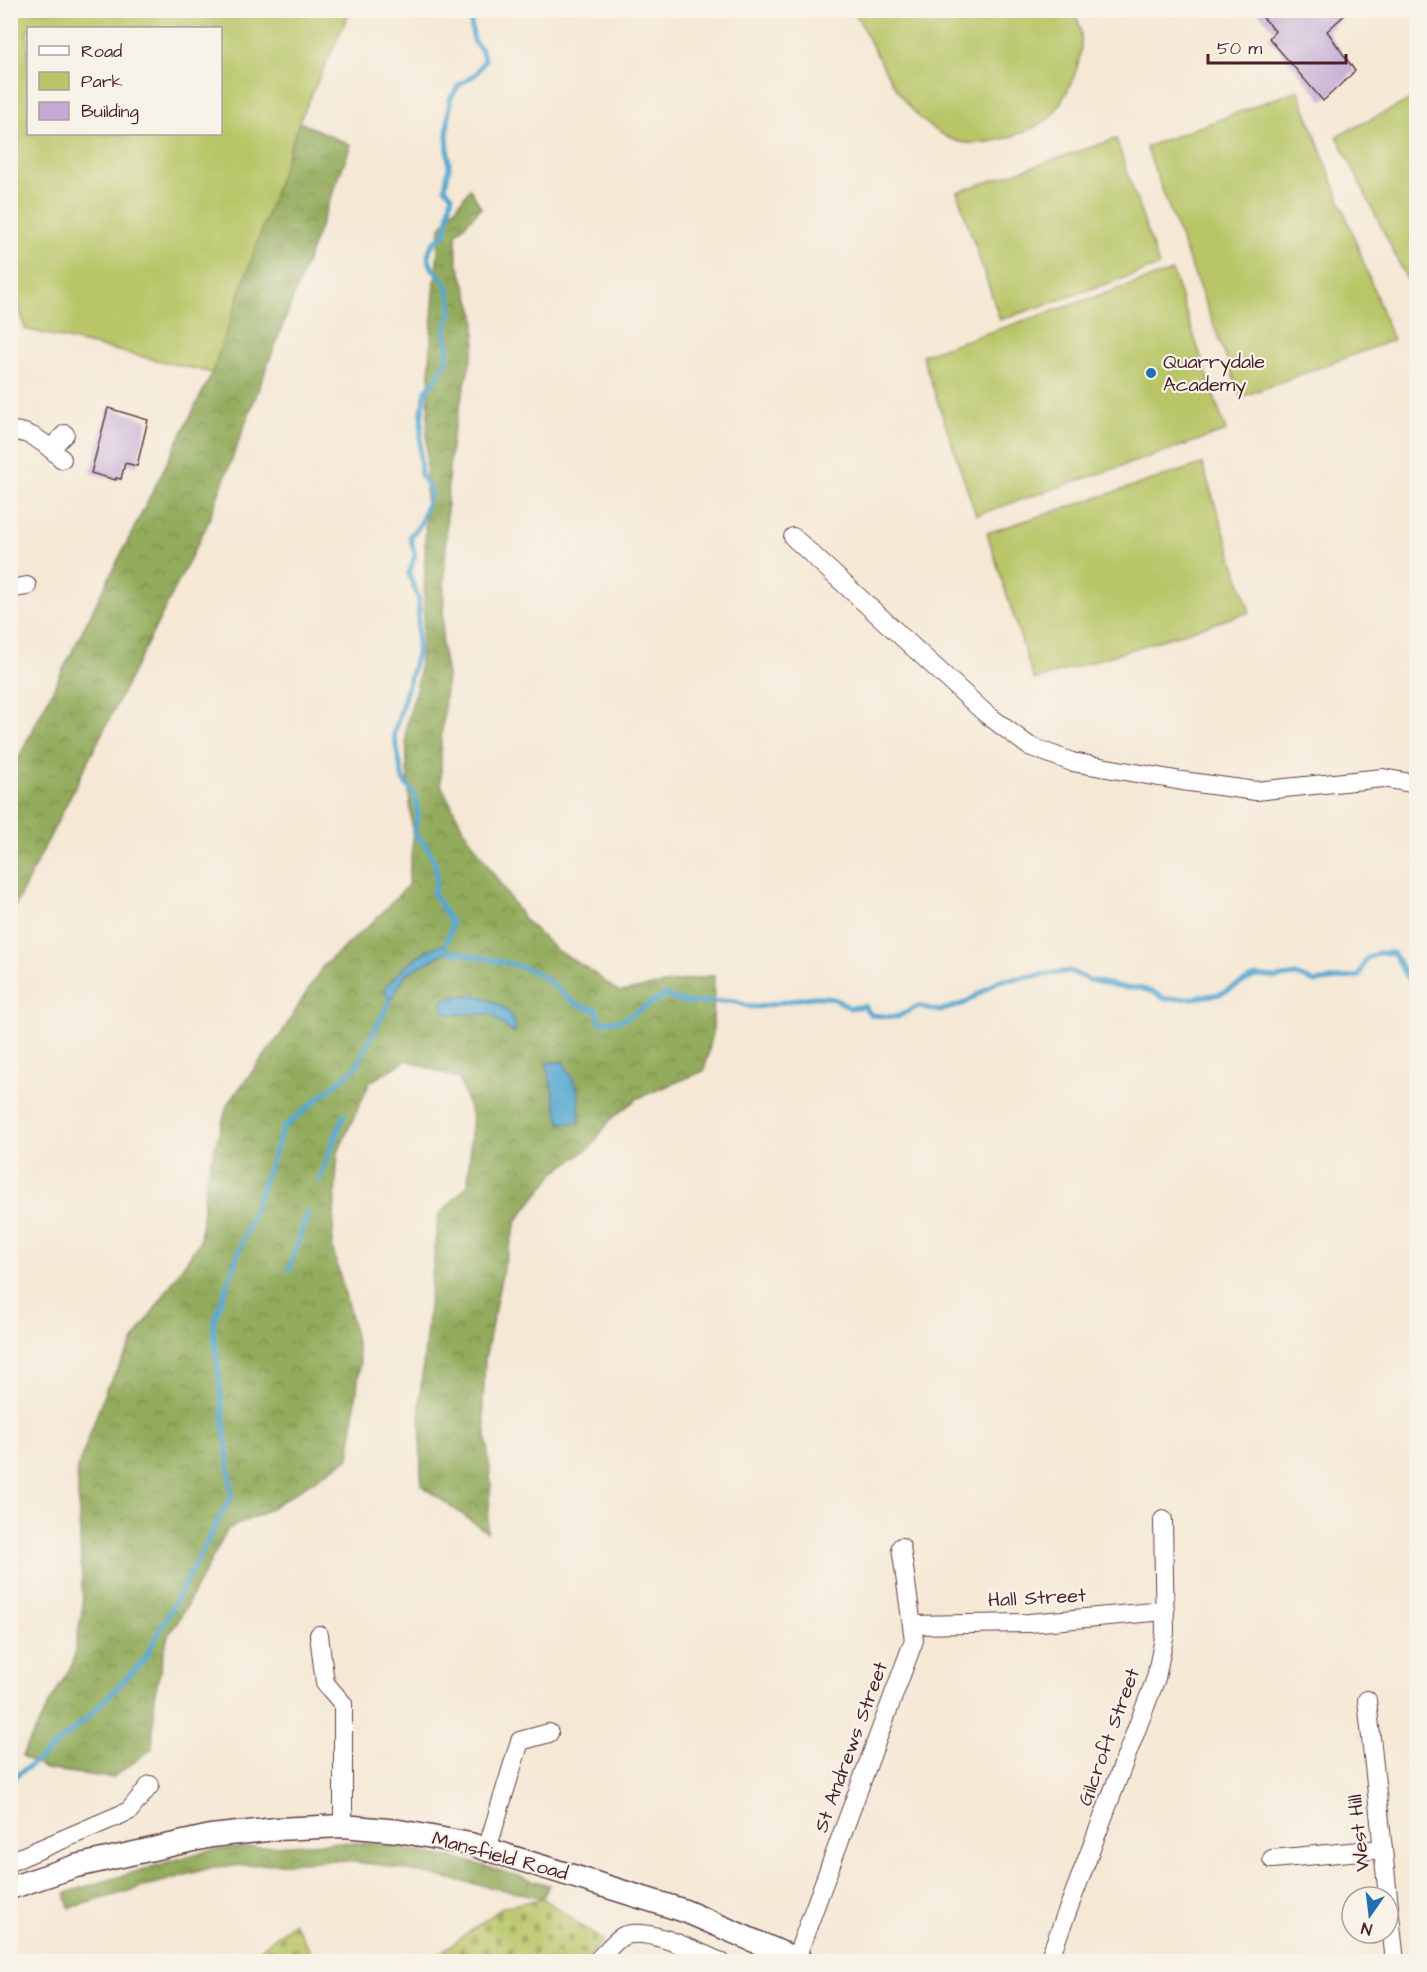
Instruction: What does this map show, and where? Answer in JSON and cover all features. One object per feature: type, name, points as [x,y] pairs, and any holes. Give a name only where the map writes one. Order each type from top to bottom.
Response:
[{"type":"main road","name":"Mansfield Road","points":[[10,1888],[76,1866],[211,1836],[276,1829],[343,1826],[399,1831],[488,1849],[685,1911],[799,1960]]},
{"type":"street","points":[[10,431],[35,437],[57,454],[65,434]]},
{"type":"street","points":[[793,537],[985,713],[1029,746],[1072,762],[1256,791],[1383,778],[1416,784]]},
{"type":"street","name":"Gilcroft Street","points":[[1048,1962],[1156,1678],[1165,1633],[1163,1520]]},
{"type":"street","name":"St Andrews Street","points":[[799,1960],[914,1640],[901,1547]]},
{"type":"street","name":"Hall Street","points":[[912,1625],[1029,1623],[1165,1611]]},
{"type":"street","points":[[319,1635],[325,1683],[343,1704],[343,1826]]},
{"type":"street","name":"West Hill","points":[[1367,1700],[1395,1962]]},
{"type":"street","points":[[488,1849],[520,1741],[549,1733]]},
{"type":"street","points":[[10,1862],[129,1811],[150,1785]]},
{"type":"street","points":[[1272,1859],[1383,1849]]},
{"type":"street","points":[[596,1962],[622,1937],[637,1933],[652,1935],[721,1962]]},
{"type":"green space","points":[[10,11],[350,11],[299,122],[212,373],[25,329],[10,271]]},
{"type":"green space","points":[[854,11],[1074,11],[1081,34],[1079,59],[1071,83],[1054,113],[1048,119],[1029,130],[994,141],[971,143],[958,141],[932,128],[907,103],[887,74]]},
{"type":"green space","points":[[1298,90],[1393,340],[1241,397],[1146,147]]},
{"type":"green space","points":[[1416,97],[1416,298],[1337,136]]},
{"type":"green space","points":[[299,122],[351,145],[207,525],[11,914],[11,773],[212,373]]},
{"type":"green space","points":[[1116,139],[1159,266],[1000,320],[957,192]]},
{"type":"green space","points":[[470,189],[481,208],[456,234],[457,261],[475,315],[475,343],[452,438],[448,480],[442,646],[447,676],[441,743],[441,785],[464,830],[524,919],[556,950],[588,969],[619,992],[714,975],[713,1033],[704,1071],[638,1098],[610,1120],[590,1148],[556,1171],[517,1220],[502,1273],[485,1359],[483,1406],[491,1484],[487,1532],[421,1485],[420,1397],[438,1216],[468,1185],[472,1116],[459,1079],[407,1060],[370,1082],[338,1152],[332,1246],[351,1317],[360,1363],[349,1458],[263,1513],[228,1529],[177,1623],[168,1635],[155,1693],[152,1749],[112,1778],[45,1769],[22,1756],[73,1663],[83,1605],[77,1470],[106,1389],[139,1332],[200,1241],[206,1178],[228,1103],[282,1033],[322,967],[377,918],[408,885],[413,839],[406,726],[418,682],[424,617],[427,435],[432,316],[440,228]]},
{"type":"green space","points":[[1172,271],[1226,431],[976,515],[922,355]]},
{"type":"green space","points":[[1202,464],[1250,612],[1034,680],[987,533]]},
{"type":"green space","points":[[340,1842],[386,1845],[467,1861],[549,1885],[543,1898],[382,1865],[336,1860],[214,1867],[69,1908],[65,1893],[208,1850]]},
{"type":"green space","points":[[543,1898],[603,1941],[584,1961],[428,1962],[503,1907]]},
{"type":"green space","points":[[294,1922],[316,1961],[246,1961]]},
{"type":"water","points":[[446,943],[448,951],[406,974],[390,1001],[384,989],[397,974],[419,955]]},
{"type":"water","points":[[468,995],[492,1001],[506,1010],[515,1024],[515,1032],[509,1030],[491,1014],[449,1014],[443,1011],[442,1001],[446,998]]},
{"type":"water","points":[[563,1061],[578,1089],[580,1123],[560,1123],[546,1063]]},
{"type":"building","points":[[1256,10],[1350,10],[1327,31],[1355,71],[1323,101],[1269,38],[1275,31]]},
{"type":"building","points":[[108,408],[148,420],[137,466],[125,463],[121,479],[116,478],[116,480],[91,473]]},
{"type":"waterway","points":[[446,943],[452,924],[433,892],[436,884],[436,868],[430,852],[414,833],[418,813],[415,795],[403,780],[394,734],[417,654],[419,600],[409,574],[415,555],[410,536],[420,525],[431,492],[421,475],[422,411],[426,390],[437,378],[447,360],[448,343],[445,331],[451,312],[450,296],[445,281],[432,268],[428,257],[435,241],[445,234],[452,195],[445,188],[449,167],[447,135],[450,99],[459,85],[476,74],[485,60],[481,49],[474,42],[469,10]]},
{"type":"waterway","points":[[448,951],[508,963],[530,970],[545,979],[571,1001],[596,1009],[600,1022],[622,1020],[665,995],[680,1001],[729,1001],[755,1007],[805,998],[825,997],[850,1008],[864,1006],[871,1015],[897,1017],[918,1006],[940,1011],[965,1003],[998,981],[1070,971],[1089,980],[1127,988],[1140,988],[1165,999],[1195,998],[1220,994],[1256,976],[1275,978],[1296,975],[1315,982],[1359,976],[1366,959],[1378,953],[1393,953],[1406,975],[1416,986]]},
{"type":"waterway","points":[[10,1780],[42,1757],[86,1719],[144,1660],[232,1495],[213,1324],[283,1128],[355,1068],[390,1001]]},
{"type":"waterway","points":[[319,1180],[344,1114]]},
{"type":"waterway","points":[[289,1269],[308,1212]]},
{"type":"place","name":"Quarrydale Academy","points":[[1151,373]]}]
